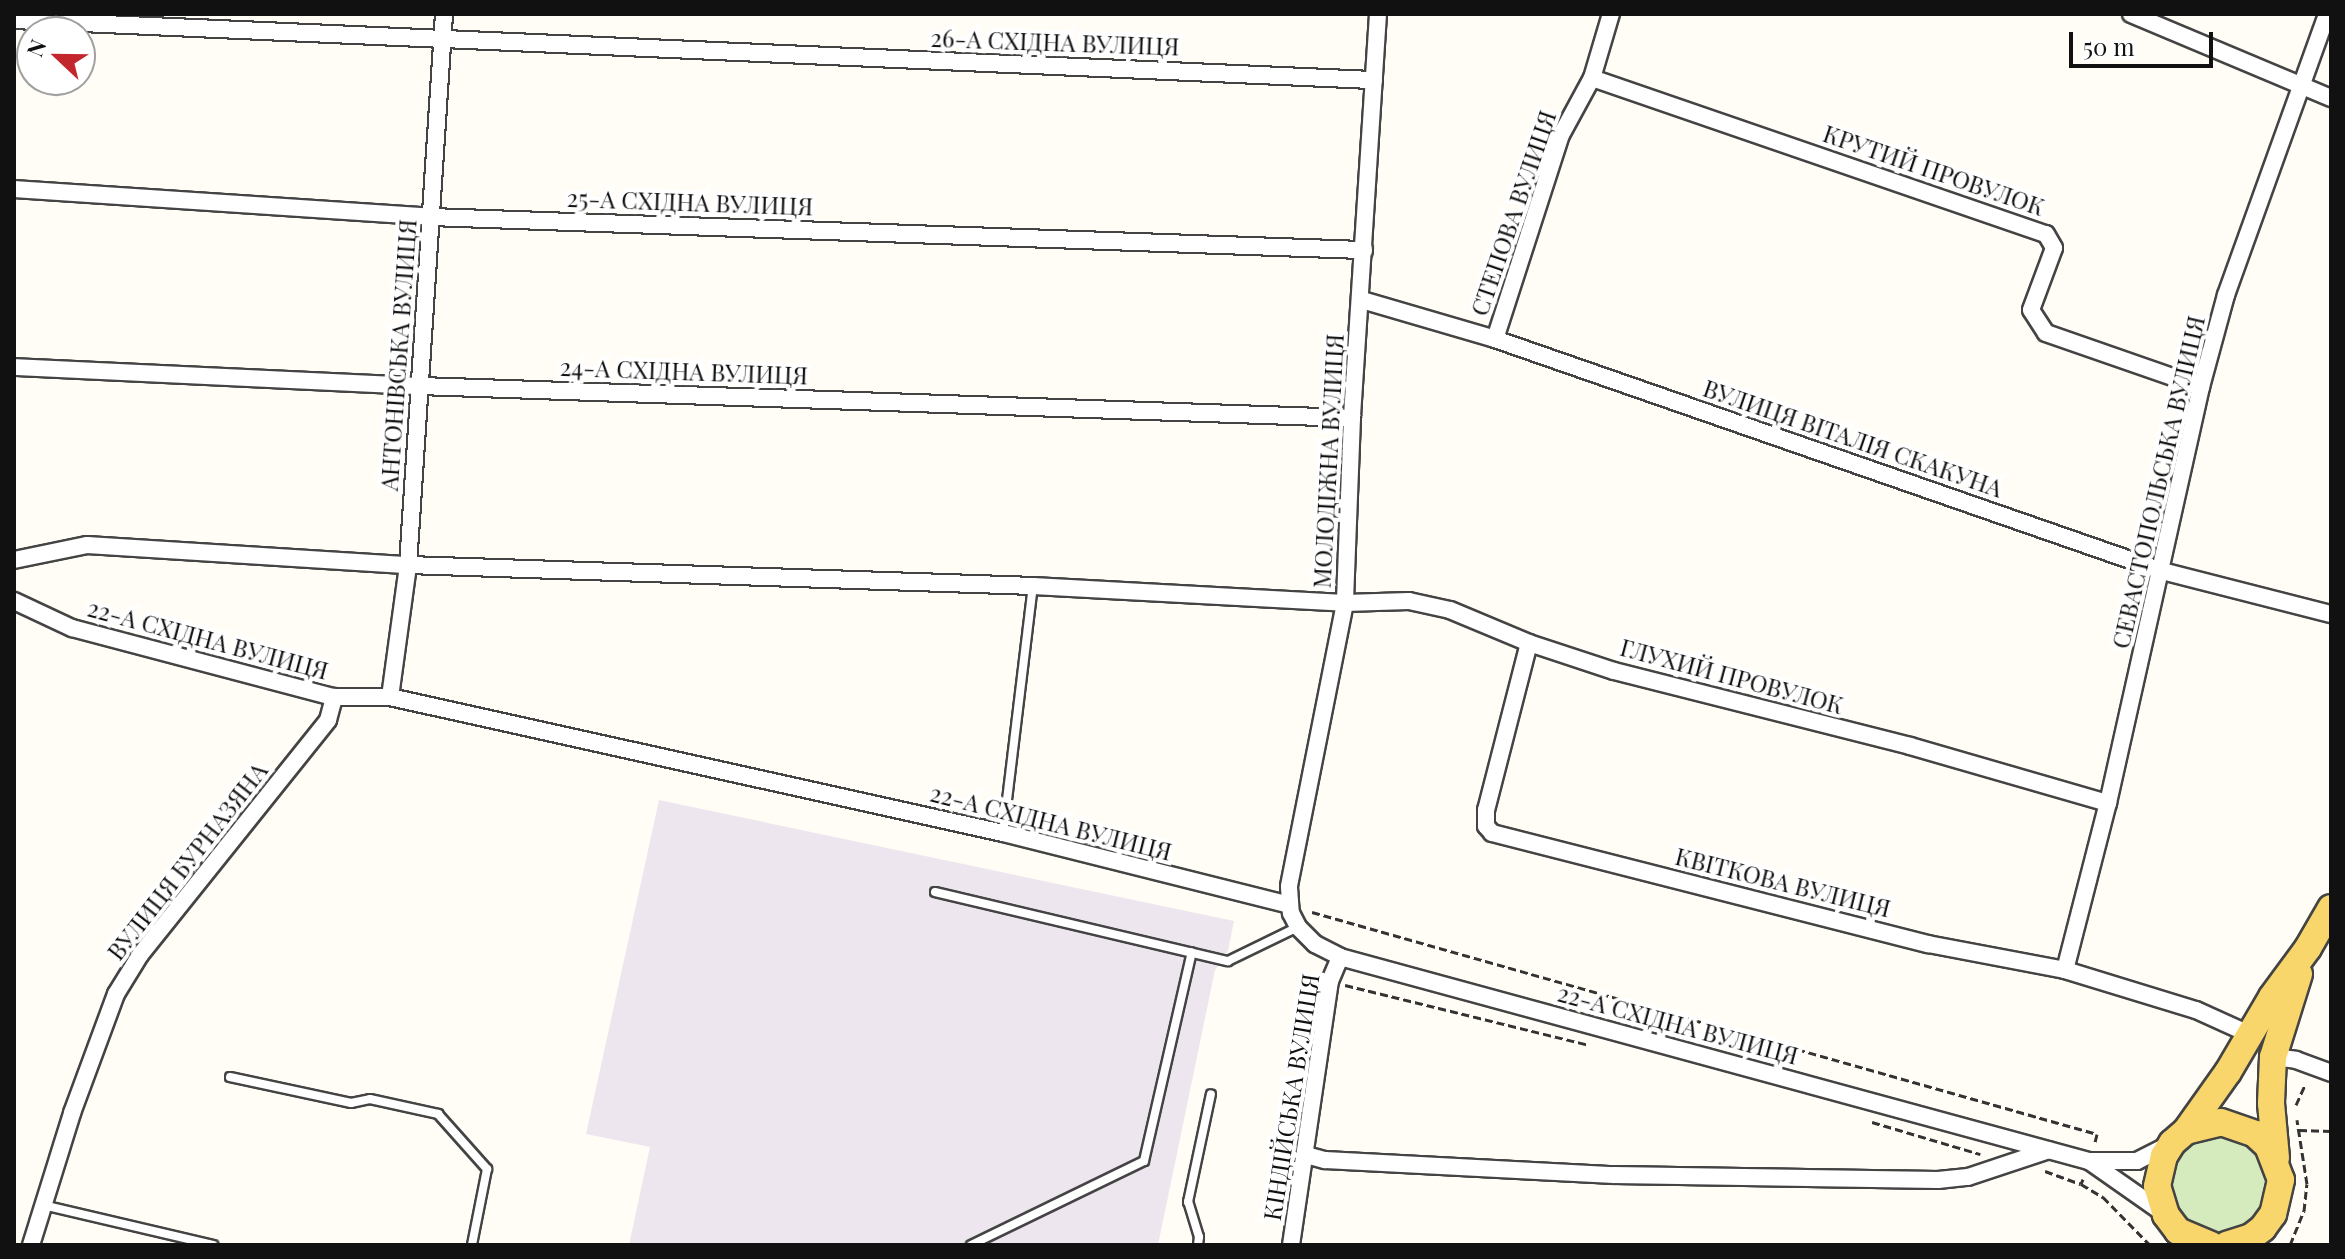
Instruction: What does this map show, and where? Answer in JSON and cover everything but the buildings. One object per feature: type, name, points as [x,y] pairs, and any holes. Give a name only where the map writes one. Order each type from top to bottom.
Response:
[{"type":"main road","points":[[2211,1245],[2176,1230],[2157,1186],[2164,1156],[2251,1035],[2272,997],[2308,948],[2331,908]]},
{"type":"main road","points":[[2227,1245],[2256,1236],[2279,1197],[2271,1103],[2273,1057],[2308,948]]},
{"type":"main road","points":[[2179,1137],[2221,1122],[2239,1125],[2268,1146],[2277,1162]]},
{"type":"street","name":"АНТОНІВСЬКА ВУЛИЦЯ","points":[[390,697],[408,565],[444,14]]},
{"type":"street","name":"МОЛОДІЖНА ВУЛИЦЯ","points":[[1289,905],[1289,887],[1345,603],[1352,418],[1362,300],[1378,14]]},
{"type":"street","name":"СТЕПОВА ВУЛИЦЯ","points":[[1495,339],[1561,135],[1592,78],[1611,14]]},
{"type":"street","points":[[2131,14],[2331,98]]},
{"type":"street","name":"СЕВАСТОПОЛЬСЬКА ВУЛИЦЯ","points":[[2065,970],[2108,803],[2201,387],[2226,295],[2327,14]]},
{"type":"street","name":"26-А СХІДНА ВУЛИЦЯ","points":[[14,20],[1374,80]]},
{"type":"street","name":"КРУТИЙ ПРОВУЛОК","points":[[1592,78],[2046,234],[2054,248],[2031,310],[2046,333],[2201,387]]},
{"type":"street","name":"25-А СХІДНА ВУЛИЦЯ","points":[[14,189],[431,217],[1364,250]]},
{"type":"street","name":"ВУЛИЦЯ ВІТАЛІЯ СКАКУНА","points":[[1362,300],[1495,339],[2162,571],[2331,614]]},
{"type":"street","name":"24-А СХІДНА ВУЛИЦЯ","points":[[14,367],[420,386],[1352,418]]},
{"type":"street","name":"ГЛУХИЙ ПРОВУЛОК","points":[[14,560],[87,545],[408,565],[1033,586],[1345,603],[1409,601],[1427,604],[1614,671],[1910,746],[2108,803]]},
{"type":"street","name":"22-А СХІДНА ВУЛИЦЯ","points":[[14,601],[72,628],[334,697],[390,697],[1003,833],[1289,905],[1298,927],[1315,944],[1340,957],[2089,1161]]},
{"type":"street","name":"КВІТКОВА ВУЛИЦЯ","points":[[1529,643],[1486,810],[1486,826],[1492,833],[1928,944],[2065,970],[2196,1010],[2251,1035]]},
{"type":"street","name":"ВУЛИЦЯ БУРНАЗЯНА","points":[[31,1245],[42,1205],[116,994],[140,955],[328,720],[334,697]]},
{"type":"street","name":"КІНДІЙСЬКА ВУЛИЦЯ","points":[[1291,1245],[1330,981],[1340,957]]},
{"type":"street","points":[[2273,1057],[2296,1060],[2331,1073]]},
{"type":"street","points":[[2089,1161],[2137,1161],[2179,1137]]},
{"type":"street","points":[[1306,1155],[1325,1160],[1614,1175],[1938,1180],[1968,1177],[2015,1164],[2049,1150]]},
{"type":"street","points":[[2089,1161],[2176,1230]]},
{"type":"lane","points":[[1003,833],[1033,586]]},
{"type":"lane","points":[[935,892],[1228,961],[1298,927]]},
{"type":"lane","points":[[971,1245],[1144,1161],[1192,952]]},
{"type":"lane","points":[[230,1077],[351,1103],[370,1099],[438,1114],[487,1169],[472,1245]]},
{"type":"lane","points":[[1198,1245],[1199,1237],[1188,1202],[1211,1094]]},
{"type":"lane","points":[[42,1205],[213,1245]]},
{"type":"path","points":[[1289,905],[2097,1134],[2081,1184]]},
{"type":"path","points":[[1330,981],[1602,1048]]},
{"type":"path","points":[[2290,1245],[2304,1211],[2307,1184],[2296,1104],[2306,1081]]},
{"type":"path","points":[[1861,1119],[2081,1184],[2125,1217],[2150,1245]]},
{"type":"path","points":[[2299,1130],[2331,1131]]},
{"type":"shaded area","points":[[659,800],[1234,921],[1228,951],[1215,970],[1158,1245],[629,1245],[650,1147],[586,1134]]},
{"type":"green space","points":[[2218,1134],[2250,1146],[2261,1159],[2267,1175],[2268,1192],[2263,1208],[2253,1222],[2224,1237],[2207,1236],[2178,1220],[2167,1173],[2186,1145]]}]
